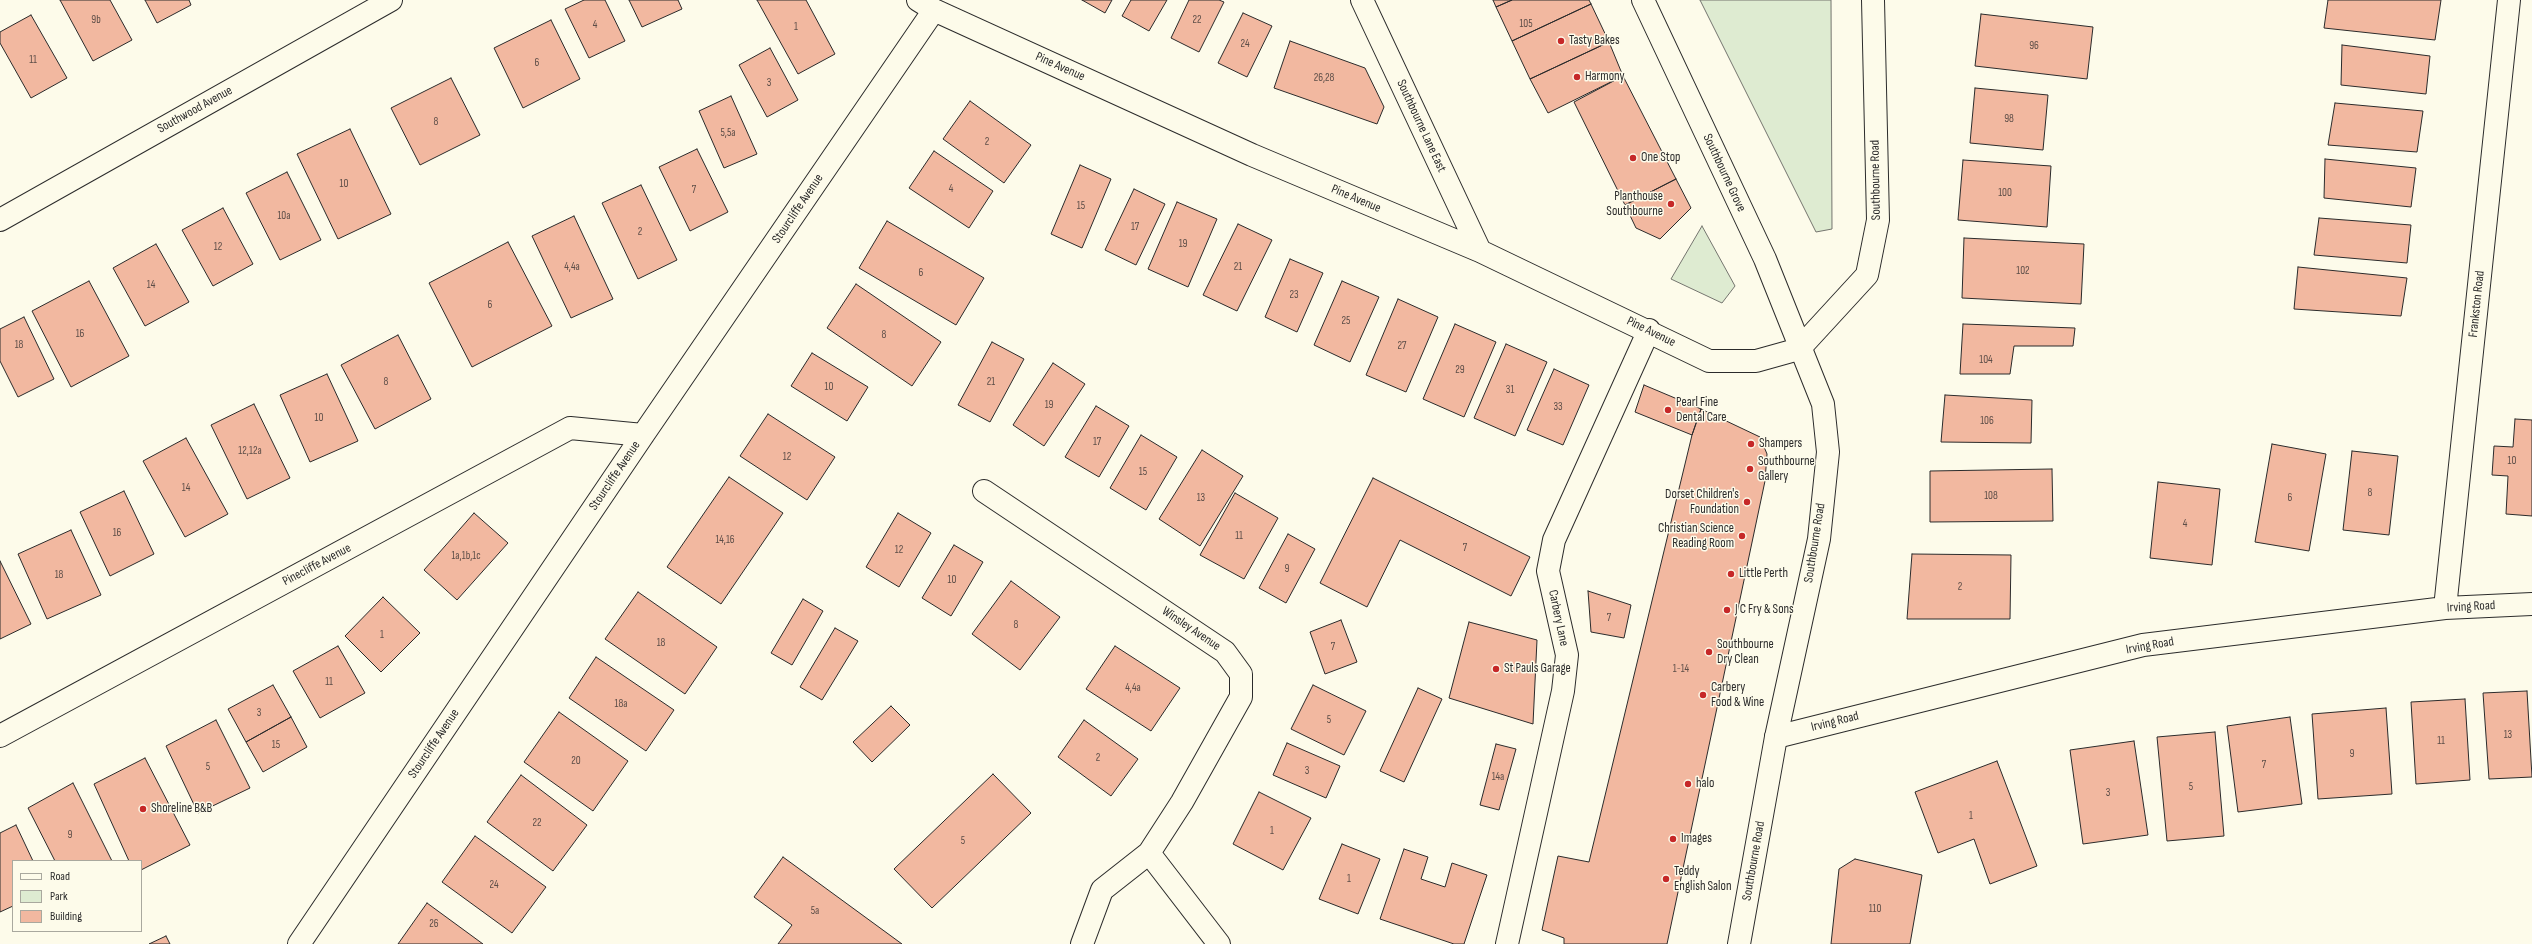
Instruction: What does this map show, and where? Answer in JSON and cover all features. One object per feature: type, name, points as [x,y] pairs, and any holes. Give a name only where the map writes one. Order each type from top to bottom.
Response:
[{"type":"street","name":"Southwood Avenue","points":[[0,220],[391,0]]},
{"type":"street","name":"Southbourne Lane East","points":[[1362,0],[1480,251]]},
{"type":"street","name":"Southbourne Grove","points":[[1643,0],[1765,259],[1800,349]]},
{"type":"street","name":"Southbourne Road","points":[[1739,944],[1776,737],[1819,539],[1828,452],[1823,404],[1800,349],[1866,275],[1878,220],[1873,0]]},
{"type":"street","name":"Frankston Road","points":[[2445,608],[2509,0]]},
{"type":"street","name":"Pine Avenue","points":[[926,5],[1252,155],[1480,251],[1649,330],[1709,360],[1756,361],[1800,349]]},
{"type":"street","name":"Stourcliffe Avenue","points":[[299,944],[643,435],[926,5]]},
{"type":"street","name":"Carbery Lane","points":[[1507,944],[1563,691],[1567,655],[1548,572],[1554,540],[1649,330]]},
{"type":"street","name":"Pinecliffe Avenue","points":[[0,736],[570,428],[643,435]]},
{"type":"street","name":"Winsley Avenue","points":[[984,491],[1225,652],[1241,674],[1242,697],[1182,802],[1149,853],[1102,890],[1082,944]]},
{"type":"street","name":"Irving Road","points":[[1776,737],[2143,646],[2445,608],[2532,604]]},
{"type":"street","points":[[1149,853],[1219,944]]},
{"type":"green space","points":[[1700,0],[1831,0],[1832,229],[1816,232]]},
{"type":"green space","points":[[1702,226],[1735,286],[1722,303],[1671,279]]},
{"type":"building","points":[[60,0],[110,0],[132,40],[93,61]]},
{"type":"building","points":[[145,0],[189,0],[191,5],[157,23]]},
{"type":"building","points":[[584,0],[605,0],[625,41],[589,58],[565,9]]},
{"type":"building","points":[[629,0],[678,0],[682,9],[642,27]]},
{"type":"building","points":[[757,0],[806,0],[835,54],[798,74]]},
{"type":"building","points":[[1082,0],[1112,0],[1105,13]]},
{"type":"building","points":[[1131,0],[1167,0],[1149,31],[1122,16]]},
{"type":"building","points":[[1189,0],[1219,0],[1224,2],[1199,52],[1171,38]]},
{"type":"building","points":[[1493,0],[1512,0],[1496,7]]},
{"type":"building","points":[[1512,0],[1589,0],[1591,4],[1512,41],[1496,7]]},
{"type":"building","points":[[2328,0],[2441,0],[2435,40],[2324,28]]},
{"type":"building","name":"Tasty Bakes","points":[[1591,4],[1609,42],[1530,79],[1512,41]]},
{"type":"building","points":[[1243,13],[1272,26],[1247,77],[1218,63]]},
{"type":"building","points":[[1981,14],[2093,27],[2087,79],[1975,66]]},
{"type":"building","points":[[31,15],[67,78],[31,98],[0,43],[0,32]]},
{"type":"building","points":[[551,20],[580,79],[523,108],[494,48]]},
{"type":"building","points":[[1290,41],[1365,68],[1384,107],[1377,124],[1274,88]]},
{"type":"building","name":"Harmony","points":[[1609,42],[1623,76],[1548,113],[1530,79]]},
{"type":"building","points":[[2342,45],[2430,56],[2426,94],[2341,85]]},
{"type":"building","points":[[770,48],[798,100],[767,117],[739,65]]},
{"type":"building","name":"One Stop","points":[[1623,76],[1676,179],[1625,205],[1574,102]]},
{"type":"building","points":[[451,78],[480,135],[420,165],[391,108]]},
{"type":"building","points":[[1975,88],[2048,95],[2043,150],[1970,143]]},
{"type":"building","points":[[731,96],[757,154],[724,168],[699,111]]},
{"type":"building","points":[[970,101],[1031,145],[1004,183],[943,139]]},
{"type":"building","points":[[2335,103],[2423,111],[2417,152],[2328,145]]},
{"type":"building","points":[[350,129],[391,214],[338,239],[297,154]]},
{"type":"building","points":[[697,149],[728,212],[690,231],[659,167]]},
{"type":"building","points":[[934,151],[993,191],[969,228],[909,188]]},
{"type":"building","points":[[2325,159],[2416,168],[2411,207],[2324,198]]},
{"type":"building","points":[[1963,160],[2051,166],[2047,227],[1958,220]]},
{"type":"building","points":[[1080,165],[1111,179],[1082,248],[1051,234]]},
{"type":"building","points":[[287,172],[321,240],[280,260],[246,193]]},
{"type":"building","points":[[1676,179],[1691,208],[1660,239],[1636,228],[1625,205]]},
{"type":"building","points":[[641,185],[677,260],[638,279],[602,203]]},
{"type":"building","points":[[1134,189],[1165,204],[1136,265],[1105,250]]},
{"type":"building","points":[[1177,202],[1217,219],[1188,287],[1148,269]]},
{"type":"building","points":[[223,208],[253,264],[213,286],[182,230]]},
{"type":"building","points":[[574,216],[613,299],[571,318],[532,236]]},
{"type":"building","points":[[2319,218],[2411,225],[2407,263],[2314,255]]},
{"type":"building","points":[[887,221],[984,278],[956,325],[859,268]]},
{"type":"building","points":[[1238,224],[1272,240],[1237,311],[1203,295]]},
{"type":"building","points":[[1964,238],[2084,244],[2081,304],[1962,298]]},
{"type":"building","points":[[508,242],[552,326],[472,367],[429,283]]},
{"type":"building","points":[[156,244],[189,302],[145,326],[113,268]]},
{"type":"building","points":[[1290,259],[1323,273],[1297,332],[1265,317]]},
{"type":"building","points":[[2298,267],[2407,278],[2401,316],[2294,309]]},
{"type":"building","points":[[89,281],[129,356],[71,387],[32,311]]},
{"type":"building","points":[[1342,281],[1379,297],[1350,362],[1314,345]]},
{"type":"building","points":[[856,284],[941,342],[912,386],[827,328]]},
{"type":"building","points":[[1398,299],[1438,317],[1406,392],[1366,375]]},
{"type":"building","points":[[24,317],[54,379],[18,397],[0,361],[0,329]]},
{"type":"building","points":[[1455,324],[1496,342],[1464,417],[1423,399]]},
{"type":"building","points":[[1963,324],[2075,328],[2073,346],[2014,346],[2010,374],[1960,374]]},
{"type":"building","points":[[398,335],[431,399],[375,429],[341,365]]},
{"type":"building","points":[[992,342],[1024,359],[990,422],[958,405]]},
{"type":"building","points":[[1506,344],[1547,362],[1515,436],[1474,418]]},
{"type":"building","points":[[812,353],[868,387],[847,421],[791,386]]},
{"type":"building","points":[[1053,363],[1085,384],[1044,446],[1013,425]]},
{"type":"building","points":[[1554,369],[1589,385],[1563,445],[1527,430]]},
{"type":"building","points":[[327,374],[358,441],[310,462],[280,395]]},
{"type":"building","name":"Pearl Fine Dental Care","points":[[1644,385],[1701,409],[1692,435],[1635,412]]},
{"type":"building","points":[[1945,395],[2032,400],[2031,443],[1941,442]]},
{"type":"building","points":[[254,404],[290,478],[247,499],[211,425]]},
{"type":"building","points":[[1096,406],[1129,426],[1099,477],[1065,457]]},
{"type":"building","points":[[1701,409],[1760,437],[1767,454],[1765,481],[1667,944],[1564,944],[1564,938],[1542,930],[1558,856],[1589,862],[1692,435]]},
{"type":"building","points":[[768,414],[835,457],[807,500],[740,456]]},
{"type":"building","points":[[2515,419],[2532,420],[2532,516],[2506,514],[2508,476],[2492,475],[2494,446],[2513,447]]},
{"type":"building","points":[[1141,435],[1177,457],[1146,510],[1110,488]]},
{"type":"building","points":[[186,438],[228,514],[185,537],[143,461]]},
{"type":"building","points":[[2272,444],[2326,454],[2309,551],[2255,542]]},
{"type":"building","points":[[1202,450],[1243,476],[1200,546],[1159,519]]},
{"type":"building","points":[[2352,451],[2398,456],[2389,535],[2343,530]]},
{"type":"building","points":[[2052,469],[2053,521],[1930,522],[1930,471]]},
{"type":"building","points":[[729,477],[783,513],[721,604],[667,567]]},
{"type":"building","points":[[1373,478],[1530,557],[1511,596],[1400,540],[1367,607],[1320,583]]},
{"type":"building","points":[[2158,482],[2220,489],[2212,565],[2150,558]]},
{"type":"building","points":[[124,491],[154,554],[110,576],[80,512]]},
{"type":"building","points":[[1235,493],[1278,518],[1244,579],[1200,555]]},
{"type":"building","points":[[474,513],[508,543],[457,600],[424,570]]},
{"type":"building","points":[[898,513],[931,533],[899,587],[866,567]]},
{"type":"building","points":[[71,530],[101,595],[47,619],[18,554]]},
{"type":"building","points":[[1288,534],[1315,549],[1286,603],[1259,588]]},
{"type":"building","points":[[954,545],[983,562],[951,616],[922,598]]},
{"type":"building","points":[[1912,554],[2011,555],[2010,619],[1907,619]]},
{"type":"building","points":[[0,561],[31,624],[0,639]]},
{"type":"building","points":[[1011,581],[1060,617],[1020,670],[972,634]]},
{"type":"building","points":[[1588,591],[1631,605],[1624,638],[1591,632]]},
{"type":"building","points":[[638,592],[717,647],[685,694],[605,639]]},
{"type":"building","points":[[383,597],[420,633],[381,672],[345,636]]},
{"type":"building","points":[[803,599],[823,611],[792,665],[771,653]]},
{"type":"building","points":[[1341,620],[1357,662],[1325,674],[1310,632]]},
{"type":"building","name":"St Pauls Garage","points":[[1469,622],[1537,640],[1533,724],[1449,698]]},
{"type":"building","points":[[835,628],[858,641],[822,700],[800,687]]},
{"type":"building","points":[[338,646],[365,693],[320,718],[293,671]]},
{"type":"building","points":[[1115,646],[1180,688],[1151,731],[1086,689]]},
{"type":"building","points":[[596,657],[674,710],[646,751],[569,698]]},
{"type":"building","points":[[273,685],[291,717],[246,742],[228,709]]},
{"type":"building","points":[[1313,685],[1366,711],[1344,755],[1291,729]]},
{"type":"building","points":[[1418,688],[1442,699],[1404,782],[1380,771]]},
{"type":"building","points":[[2527,691],[2532,777],[2489,779],[2483,693]]},
{"type":"building","points":[[2465,699],[2470,780],[2416,784],[2411,702]]},
{"type":"building","points":[[891,706],[910,725],[872,762],[853,742]]},
{"type":"building","points":[[2386,708],[2392,794],[2318,799],[2312,714]]},
{"type":"building","points":[[559,712],[628,761],[593,811],[524,762]]},
{"type":"building","points":[[291,717],[307,747],[263,772],[246,742]]},
{"type":"building","points":[[2290,717],[2302,804],[2238,812],[2227,726]]},
{"type":"building","points":[[216,720],[250,788],[198,813],[166,746]]},
{"type":"building","points":[[1084,720],[1138,759],[1111,796],[1058,757]]},
{"type":"building","points":[[2215,732],[2224,836],[2167,841],[2157,737]]},
{"type":"building","points":[[2134,741],[2148,835],[2083,844],[2070,750]]},
{"type":"building","points":[[1287,743],[1340,766],[1326,798],[1273,775]]},
{"type":"building","points":[[1496,744],[1516,749],[1499,810],[1480,805]]},
{"type":"building","points":[[145,758],[190,845],[142,869],[142,860],[129,860],[94,784]]},
{"type":"building","points":[[1997,761],[2037,866],[1990,884],[1974,839],[1938,853],[1915,792]]},
{"type":"building","points":[[993,774],[1031,813],[932,908],[894,869]]},
{"type":"building","points":[[521,775],[587,825],[553,871],[487,822]]},
{"type":"building","points":[[73,783],[112,860],[54,860],[28,808]]},
{"type":"building","points":[[1259,792],[1311,818],[1283,870],[1233,844]]},
{"type":"building","points":[[16,825],[33,860],[12,860],[12,906],[0,912],[0,833]]},
{"type":"building","points":[[475,836],[546,887],[512,933],[442,882]]},
{"type":"building","points":[[1342,844],[1380,859],[1358,914],[1319,899]]},
{"type":"building","points":[[1404,849],[1428,857],[1421,879],[1445,887],[1452,863],[1487,875],[1464,944],[1454,944],[1380,919]]},
{"type":"building","points":[[783,857],[902,944],[778,944],[792,925],[754,897]]},
{"type":"building","points":[[1855,859],[1922,875],[1910,944],[1831,944],[1839,869]]},
{"type":"building","points":[[427,903],[483,944],[398,944]]},
{"type":"building","points":[[166,936],[170,944],[149,944]]},
{"type":"place","name":"Tasty Bakes","points":[[1561,41]]},
{"type":"place","name":"Harmony","points":[[1577,77]]},
{"type":"place","name":"One Stop","points":[[1633,158]]},
{"type":"place","name":"Planthouse Southbourne","points":[[1671,204]]},
{"type":"place","name":"Pearl Fine Dental Care","points":[[1668,410]]},
{"type":"place","name":"Shampers","points":[[1751,444]]},
{"type":"place","name":"Southbourne Gallery","points":[[1750,469]]},
{"type":"place","name":"Dorset Children's Foundation","points":[[1747,502]]},
{"type":"place","name":"Christian Science Reading Room","points":[[1742,536]]},
{"type":"place","name":"Little Perth","points":[[1731,574]]},
{"type":"place","name":"J C Fry & Sons","points":[[1727,610]]},
{"type":"place","name":"Southbourne Dry Clean","points":[[1709,652]]},
{"type":"place","name":"St Pauls Garage","points":[[1496,669]]},
{"type":"place","name":"Carbery Food & Wine","points":[[1703,695]]},
{"type":"place","name":"halo","points":[[1688,784]]},
{"type":"place","name":"Shoreline B&B","points":[[143,809]]},
{"type":"place","name":"Images","points":[[1673,839]]},
{"type":"place","name":"Teddy English Salon","points":[[1666,879]]}]
